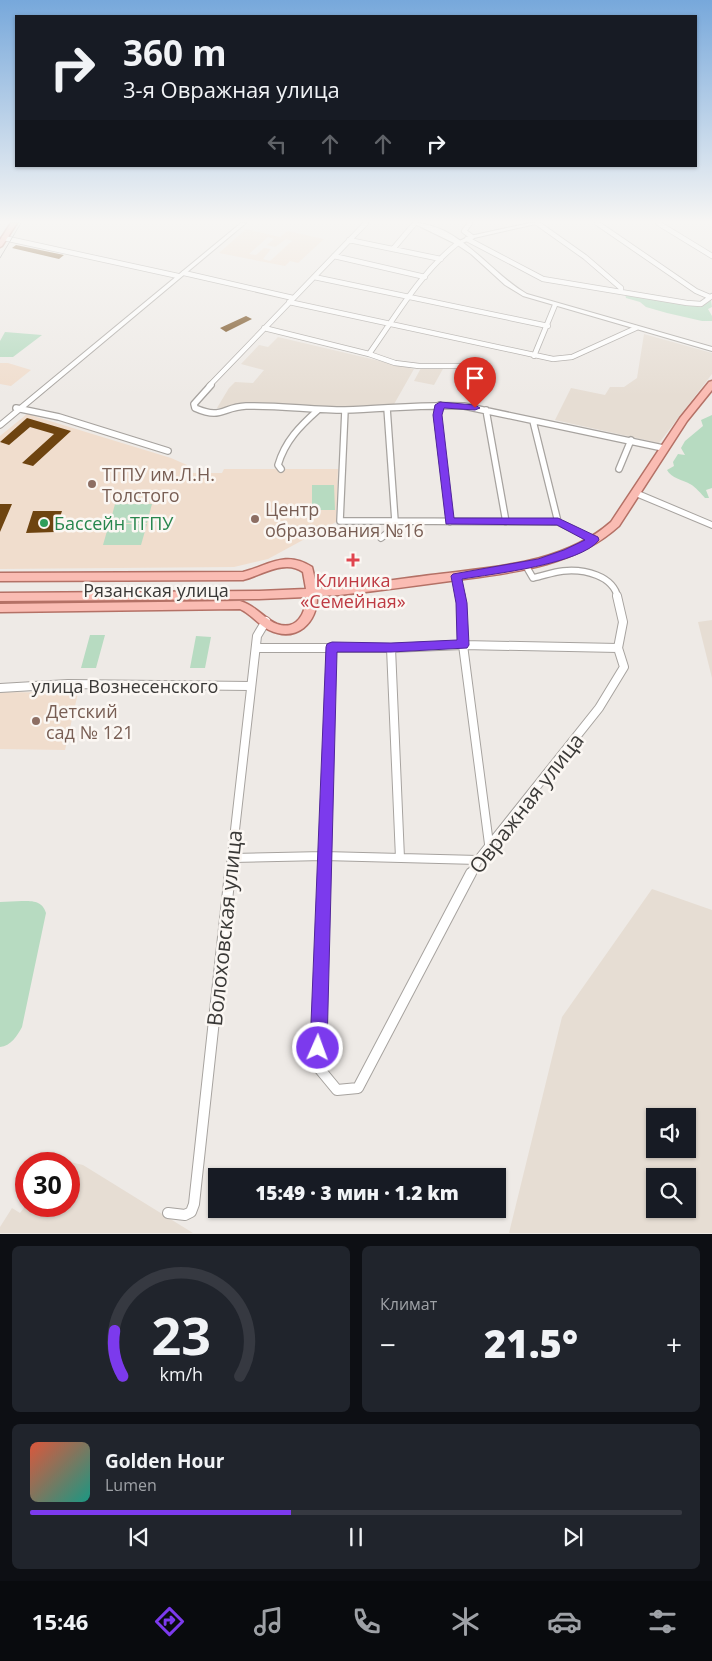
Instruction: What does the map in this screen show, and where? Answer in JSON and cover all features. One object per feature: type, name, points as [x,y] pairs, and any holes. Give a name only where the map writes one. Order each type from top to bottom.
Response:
[{"type":"main road","points":[[504,281],[515,290],[555,305],[712,349]]},
{"type":"main road","name":"Рязанская улица","points":[[0,597],[216,595],[339,591],[526,566],[568,553],[594,540],[615,524],[636,494],[663,448],[712,384]]},
{"type":"main road","points":[[0,577],[243,576],[254,574],[274,564],[290,562],[303,565],[308,570],[312,610],[306,622],[299,626],[280,629],[272,626],[247,607],[216,595]]},
{"type":"main road","name":"Рязанская улица","points":[[0,590],[260,589],[311,592]]},
{"type":"main road","points":[[0,608],[240,605]]},
{"type":"street","points":[[0,426],[173,281]]},
{"type":"street","points":[[209,281],[391,325],[554,359],[572,357],[636,328]]},
{"type":"street","points":[[310,281],[194,404],[198,411],[219,414],[244,406],[318,410],[440,405],[464,406],[663,448]]},
{"type":"street","points":[[330,281],[548,326]]},
{"type":"street","points":[[369,354],[423,281]]},
{"type":"street","points":[[552,281],[687,303],[701,304],[711,297]]},
{"type":"street","points":[[612,281],[621,288],[620,292]]},
{"type":"street","points":[[681,281],[696,291],[711,297]]},
{"type":"street","points":[[534,356],[548,326],[555,305]]},
{"type":"street","points":[[264,328],[369,354],[395,363],[418,366],[460,366]]},
{"type":"street","points":[[440,405],[437,415],[450,522]]},
{"type":"street","points":[[381,538],[391,530],[395,521],[387,408]]},
{"type":"street","points":[[0,421],[18,409],[59,417],[168,451]]},
{"type":"street","points":[[281,469],[278,465],[282,448],[294,431],[318,410]]},
{"type":"street","points":[[345,410],[340,521],[558,522],[594,540]]},
{"type":"street","points":[[486,410],[506,522]]},
{"type":"street","points":[[533,421],[558,522]]},
{"type":"street","points":[[619,469],[631,440]]},
{"type":"street","points":[[636,494],[712,525]]},
{"type":"street","name":"Овражная улица","points":[[324,856],[318,1067],[337,1090],[358,1088],[488,844],[599,708],[624,667],[618,648],[623,622],[616,590],[604,578],[577,571],[563,571],[533,578],[526,566]]},
{"type":"street","points":[[456,576],[462,603],[463,645],[488,844]]},
{"type":"street","name":"Волоховская улица","points":[[168,1213],[185,1216],[192,1212],[194,1204],[250,686],[257,636],[266,621]]},
{"type":"street","points":[[256,648],[391,648],[463,645],[618,648]]},
{"type":"street","points":[[324,856],[332,647]]},
{"type":"street","points":[[391,648],[400,858]]},
{"type":"street","name":"улица Вознесенского","points":[[0,688],[68,684],[250,686]]},
{"type":"street","points":[[232,858],[324,856],[478,860]]},
{"type":"shaded area","points":[[644,334],[712,353],[712,374],[659,443],[555,420],[571,388],[605,395],[610,387],[624,387],[637,378]]},
{"type":"shaded area","points":[[278,337],[414,369],[393,406],[283,410],[217,408],[229,388],[235,382],[253,383],[264,370],[241,364],[259,345],[268,347]]},
{"type":"shaded area","points":[[0,363],[8,363],[31,370],[11,386],[0,384]]},
{"type":"shaded area","points":[[444,367],[434,385],[414,381],[421,368]]},
{"type":"shaded area","name":"ТГПУ им.Л.Н. Толстого","points":[[27,414],[171,458],[187,465],[186,473],[222,473],[224,469],[338,469],[336,522],[268,559],[234,567],[0,569],[0,436]]},
{"type":"shaded area","points":[[712,620],[712,678],[698,622]]},
{"type":"shaded area","name":"Детский сад № 121","points":[[0,692],[78,693],[65,750],[0,749]]},
{"type":"shaded area","points":[[652,889],[712,910],[712,1233],[509,1233],[562,1017]]},
{"type":"shaded area","points":[[80,1164],[193,1233],[0,1233],[0,1227],[12,1208],[15,1210],[15,1217],[80,1217]]},
{"type":"green space","points":[[625,293],[687,303],[711,300],[712,307],[708,309],[712,316],[712,321],[702,321],[646,307],[640,302],[626,298]]},
{"type":"green space","points":[[5,332],[42,335],[13,357],[0,357],[0,341]]},
{"type":"green space","points":[[712,415],[712,488],[706,490],[709,498],[705,498],[692,485],[674,477],[667,470],[674,466],[673,462],[678,454],[685,455],[681,448],[685,441],[703,426],[701,420]]},
{"type":"green space","points":[[312,485],[334,485],[335,510],[312,510]]},
{"type":"green space","points":[[115,504],[152,504],[147,523],[110,523]]},
{"type":"green space","points":[[109,524],[147,524],[141,545],[103,545]]},
{"type":"green space","points":[[90,635],[105,635],[96,668],[81,668]]},
{"type":"green space","points":[[196,636],[211,637],[205,668],[190,668]]},
{"type":"green space","points":[[0,902],[37,902],[46,913],[22,1027],[10,1043],[0,1047]]},
{"type":"building","points":[[246,316],[252,319],[226,332],[220,328]]},
{"type":"building","points":[[27,418],[71,431],[33,466],[22,463],[54,434],[30,427],[9,445],[0,442]]},
{"type":"building","points":[[0,504],[12,504],[0,532]]},
{"type":"building","name":"Бассейн ТГПУ","points":[[33,511],[62,511],[55,532],[26,533]]},
{"type":"place","name":"ТГПУ им.Л.Н. Толстого","points":[[92,484]]},
{"type":"place","name":"Центр образования №16","points":[[255,519]]},
{"type":"place","name":"Бассейн ТГПУ","points":[[44,523]]},
{"type":"place","name":"Клиника «Семейная»","points":[[353,560]]},
{"type":"place","name":"Детский сад № 121","points":[[36,721]]},
{"type":"route","points":[[318,1048],[332,647],[391,648],[463,645],[462,603],[456,576],[522,567],[568,553],[594,540],[576,529],[558,522],[450,522],[437,415],[440,405],[475,408]]}]
